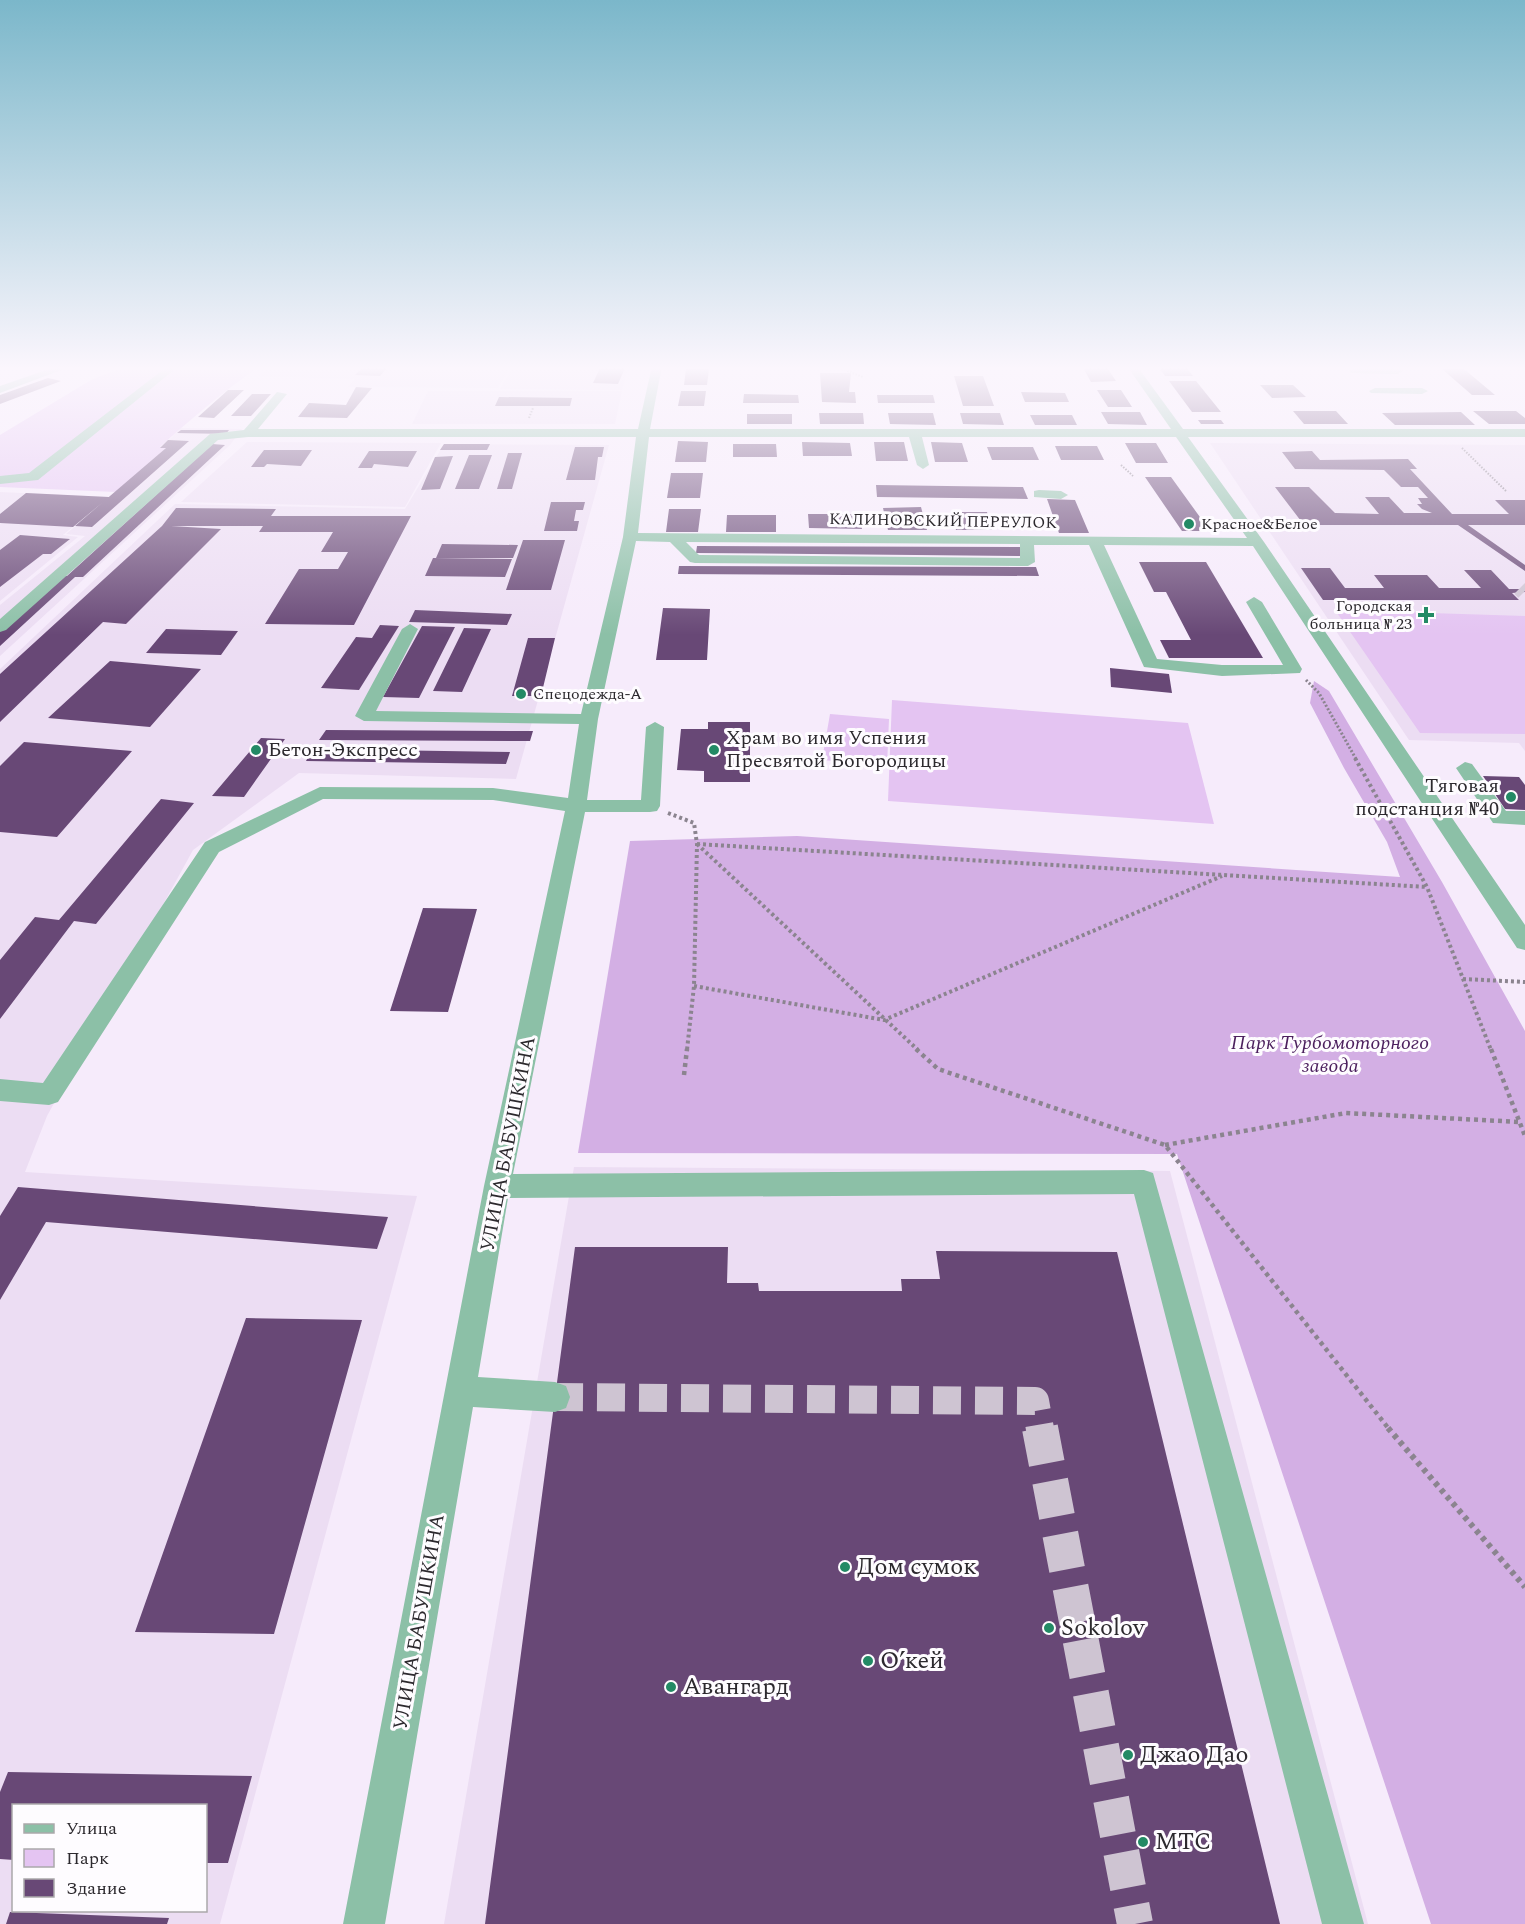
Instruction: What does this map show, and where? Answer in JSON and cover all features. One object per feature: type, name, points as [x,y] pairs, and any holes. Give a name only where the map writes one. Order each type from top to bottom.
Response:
[{"type":"street","points":[[0,480],[33,477],[60,456]]},
{"type":"street","points":[[0,627],[193,456]]},
{"type":"street","name":"УЛИЦА БАБУШКИНА","points":[[364,1924],[497,1186],[576,806],[589,719],[630,537],[640,456]]},
{"type":"street","points":[[920,456],[922,465]]},
{"type":"street","points":[[1197,456],[1525,942]]},
{"type":"street","points":[[1040,494],[1061,495]]},
{"type":"street","name":"КАЛИНОВСКИЙ ПЕРЕУЛОК","points":[[630,537],[1257,542]]},
{"type":"street","points":[[673,537],[695,559],[1028,562],[1028,540]]},
{"type":"street","points":[[1095,542],[1150,663],[1180,669],[1256,672],[1294,669],[1254,602]]},
{"type":"street","points":[[410,629],[364,716],[589,719]]},
{"type":"street","points":[[0,1090],[49,1094],[212,847],[320,793],[492,794],[525,796],[576,806],[650,806],[656,727]]},
{"type":"street","points":[[1465,768],[1500,818],[1525,818]]},
{"type":"street","points":[[497,1186],[1144,1182],[1343,1924]]},
{"type":"street","points":[[461,1390],[555,1397]]},
{"type":"path","points":[[1471,456],[1506,491]]},
{"type":"path","points":[[1121,465],[1133,476]]},
{"type":"path","points":[[1294,669],[1319,693],[1427,887],[1525,1136]]},
{"type":"path","points":[[650,806],[694,823],[697,844],[694,986],[684,1075]]},
{"type":"path","points":[[697,844],[1427,887]]},
{"type":"path","points":[[694,986],[884,1020],[1223,876]]},
{"type":"path","points":[[1463,979],[1525,982]]},
{"type":"path","points":[[1165,1145],[1346,1113],[1520,1122]]},
{"type":"shaded area","points":[[153,456],[218,456],[0,656],[0,605],[85,536],[66,534],[116,492]]},
{"type":"shaded area","points":[[232,456],[434,456],[405,507],[181,502]]},
{"type":"shaded area","points":[[437,456],[606,456],[516,779],[299,773],[193,850],[47,1116],[25,1172],[417,1196],[220,1924],[0,1924],[0,669],[175,504],[405,509]]},
{"type":"shaded area","name":"Городская больница № 23","points":[[1219,456],[1525,456],[1525,751],[1519,743],[1409,740]]},
{"type":"shaded area","points":[[0,492],[109,497],[63,535],[78,537],[0,601]]},
{"type":"shaded area","name":"О’кей","points":[[574,1167],[1170,1171],[1368,1924],[444,1924]]},
{"type":"green space","points":[[0,456],[157,456],[116,492],[0,487]]},
{"type":"green space","points":[[1335,610],[1525,616],[1525,734],[1420,733]]},
{"type":"green space","name":"Парк Турбомоторного завода","points":[[1314,681],[1329,691],[1442,882],[1525,1031],[1525,1924],[1431,1924],[1177,1154],[578,1153],[630,841],[797,836],[1400,877],[1387,842],[1310,703]]},
{"type":"green space","points":[[892,700],[1188,723],[1214,824],[888,801]]},
{"type":"green space","points":[[830,714],[889,719],[887,766],[822,760]]},
{"type":"building","points":[[157,456],[172,456],[92,527],[75,526]]},
{"type":"building","points":[[199,456],[213,456],[83,577],[75,577],[0,646],[0,631],[61,576],[67,576]]},
{"type":"building","points":[[260,456],[308,456],[301,466],[267,464],[264,467],[251,467]]},
{"type":"building","points":[[366,456],[414,456],[408,467],[374,464],[372,468],[358,468]]},
{"type":"building","points":[[453,456],[440,489],[421,490],[435,457]]},
{"type":"building","points":[[469,456],[492,456],[479,489],[455,489]]},
{"type":"building","points":[[507,456],[521,456],[512,489],[497,489]]},
{"type":"building","points":[[573,456],[602,456],[598,457],[595,480],[566,480]]},
{"type":"building","points":[[676,456],[707,456],[706,462],[675,462]]},
{"type":"building","points":[[777,456],[777,457],[733,457]]},
{"type":"building","points":[[875,456],[907,456],[908,461],[876,461]]},
{"type":"building","points":[[934,456],[966,456],[968,462],[935,462]]},
{"type":"building","points":[[990,456],[1037,456],[1039,460],[992,460]]},
{"type":"building","points":[[1059,456],[1102,456],[1104,460],[1061,460]]},
{"type":"building","points":[[1132,456],[1164,456],[1168,463],[1136,463]]},
{"type":"building","points":[[1285,456],[1316,456],[1320,460],[1408,459],[1417,469],[1410,469],[1452,514],[1509,514],[1495,500],[1525,500],[1525,525],[1468,525],[1525,565],[1525,571],[1458,525],[1304,525],[1275,487],[1309,487],[1335,513],[1379,514],[1365,497],[1389,497],[1404,513],[1432,513],[1417,504],[1422,504],[1418,498],[1428,498],[1418,487],[1401,487],[1384,470],[1295,469]]},
{"type":"building","points":[[671,473],[703,473],[700,498],[667,498]]},
{"type":"building","points":[[1145,477],[1171,477],[1210,531],[1182,531]]},
{"type":"building","points":[[876,485],[1023,487],[1028,499],[877,497]]},
{"type":"building","points":[[26,493],[109,497],[73,527],[0,523],[0,514]]},
{"type":"building","points":[[1047,499],[1075,500],[1089,533],[1059,533]]},
{"type":"building","points":[[551,502],[585,502],[583,510],[576,510],[574,521],[579,521],[577,531],[544,531]]},
{"type":"building","points":[[921,507],[927,530],[888,530],[883,508]]},
{"type":"building","points":[[176,508],[276,509],[271,516],[411,516],[354,625],[265,624],[299,569],[338,569],[348,552],[321,552],[333,532],[259,532],[263,526],[171,526],[221,529],[126,624],[103,622],[0,722],[0,674],[162,526]]},
{"type":"building","points":[[669,509],[701,509],[698,532],[666,532]]},
{"type":"building","points":[[952,512],[987,512],[992,530],[956,530]]},
{"type":"building","points":[[808,514],[860,514],[862,529],[809,528]]},
{"type":"building","points":[[727,515],[776,515],[776,532],[726,532]]},
{"type":"building","points":[[20,535],[70,539],[51,554],[43,554],[0,587],[0,550]]},
{"type":"building","points":[[523,540],[565,540],[551,590],[506,590]]},
{"type":"building","points":[[442,544],[518,545],[513,558],[436,558]]},
{"type":"building","points":[[697,546],[1022,547],[1024,556],[696,553]]},
{"type":"building","points":[[433,558],[512,559],[505,577],[425,576]]},
{"type":"building","points":[[1139,562],[1206,562],[1263,658],[1169,658],[1160,640],[1191,640],[1166,592],[1154,592]]},
{"type":"building","points":[[679,566],[1036,567],[1039,576],[678,574]]},
{"type":"building","points":[[1301,568],[1330,568],[1345,588],[1384,588],[1374,575],[1427,575],[1439,588],[1481,588],[1464,570],[1491,570],[1509,589],[1525,589],[1525,592],[1512,593],[1519,600],[1323,600]]},
{"type":"building","points":[[663,608],[710,609],[707,660],[656,660]]},
{"type":"building","points":[[415,610],[512,614],[507,625],[409,622]]},
{"type":"building","points":[[380,625],[399,626],[359,690],[321,688],[356,637],[372,638]]},
{"type":"building","points":[[422,626],[455,627],[419,698],[383,697]]},
{"type":"building","points":[[464,628],[491,629],[462,692],[433,691]]},
{"type":"building","points":[[166,629],[238,631],[221,655],[146,653]]},
{"type":"building","points":[[528,638],[555,638],[541,696],[512,696]]},
{"type":"building","points":[[110,661],[201,669],[150,727],[48,718]]},
{"type":"building","points":[[1110,668],[1169,674],[1172,693],[1111,687]]},
{"type":"building","name":"Храм во имя Успения Пресвятой Богородицы","points":[[708,722],[750,722],[750,782],[704,782],[704,771],[677,770],[681,729],[708,729]]},
{"type":"building","points":[[326,730],[533,731],[530,741],[319,740]]},
{"type":"building","points":[[261,738],[285,739],[244,797],[212,796]]},
{"type":"building","points":[[24,742],[132,751],[57,837],[0,832],[0,766]]},
{"type":"building","points":[[312,749],[510,752],[506,764],[306,761]]},
{"type":"building","name":"Тяговая подстанция №40","points":[[1483,776],[1519,777],[1525,785],[1525,810],[1505,809]]},
{"type":"building","points":[[161,799],[194,803],[96,924],[74,921],[0,1019],[0,960],[35,917],[59,920]]},
{"type":"building","points":[[423,908],[477,909],[448,1012],[390,1011]]},
{"type":"building","points":[[18,1187],[388,1217],[377,1249],[46,1222],[0,1300],[0,1216]]},
{"type":"building","name":"О’кей","points":[[575,1247],[728,1247],[727,1283],[758,1283],[759,1291],[902,1291],[901,1279],[940,1279],[936,1251],[1117,1252],[1280,1924],[485,1924]]},
{"type":"building","points":[[246,1318],[362,1320],[274,1634],[135,1632]]},
{"type":"building","points":[[8,1772],[252,1776],[228,1863],[207,1863],[207,1804],[12,1804],[12,1860],[0,1859],[0,1792]]},
{"type":"building","points":[[10,1912],[169,1918],[167,1924],[6,1924]]},
{"type":"tunnel","points":[[1520,588],[1524,592]]},
{"type":"tunnel","points":[[555,1397],[1035,1401],[1040,1429]]},
{"type":"tunnel","points":[[1040,1428],[1135,1924]]},
{"type":"place","name":"Красное&Белое","points":[[1189,524]]},
{"type":"place","name":"Городская больница № 23","points":[[1426,615]]},
{"type":"place","name":"Спецодежда-А","points":[[521,694]]},
{"type":"place","name":"Бетон-Экспресс","points":[[256,750]]},
{"type":"place","name":"Храм во имя Успения Пресвятой Богородицы","points":[[714,750]]},
{"type":"place","name":"Тяговая подстанция №40","points":[[1511,797]]},
{"type":"place","name":"Дом сумок","points":[[845,1567]]},
{"type":"place","name":"Sokolov","points":[[1049,1628]]},
{"type":"place","name":"О’кей","points":[[868,1661]]},
{"type":"place","name":"Авангард","points":[[671,1687]]},
{"type":"place","name":"Джао Дао","points":[[1128,1755]]},
{"type":"place","name":"МТС","points":[[1143,1842]]}]
